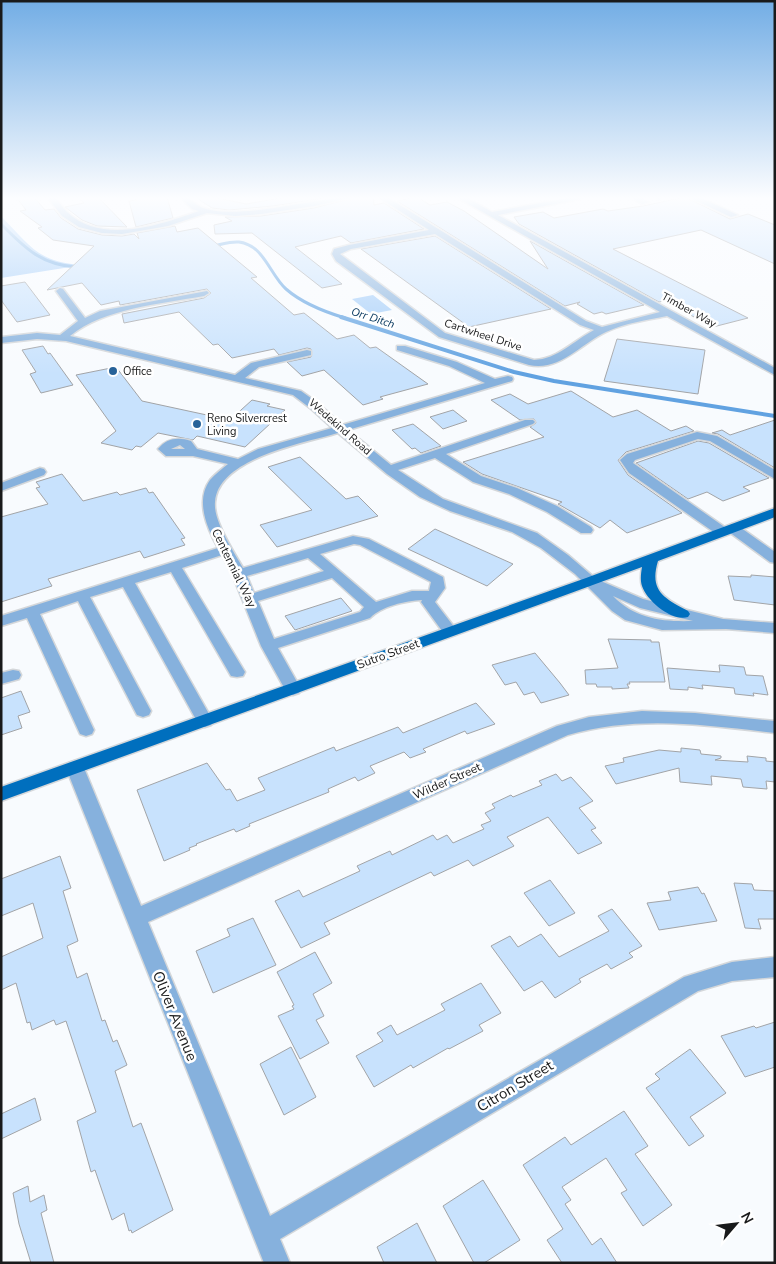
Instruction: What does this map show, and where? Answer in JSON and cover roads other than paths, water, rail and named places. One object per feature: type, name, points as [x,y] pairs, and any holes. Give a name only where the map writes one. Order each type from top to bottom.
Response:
[{"type":"main road","name":"Sutro Street","points":[[1,794],[591,581],[775,512]]},
{"type":"main road","points":[[652,558],[647,572],[647,582],[651,593],[664,604],[683,614]]},
{"type":"street","name":"Cartwheel Drive","points":[[337,256],[426,324],[442,334],[526,361],[543,364],[557,360],[585,339],[602,330]]},
{"type":"street","points":[[476,256],[584,323],[602,330],[667,313]]},
{"type":"street","name":"Timber Way","points":[[566,256],[775,372]]},
{"type":"street","points":[[60,291],[84,322]]},
{"type":"street","points":[[62,338],[84,322],[100,314],[204,293]]},
{"type":"street","name":"Wedekind Road","points":[[2,340],[37,336],[62,338],[297,393],[308,399],[339,428],[390,469],[424,493],[441,503],[526,534],[544,544],[591,581],[611,604],[623,613],[640,620],[663,625],[690,627],[724,624],[775,628]]},
{"type":"street","points":[[401,348],[453,364],[494,383]]},
{"type":"street","points":[[238,378],[255,365],[307,353]]},
{"type":"street","name":"Centennial Way","points":[[293,689],[269,646],[239,574],[215,531],[208,503],[215,482],[239,463],[262,452],[508,379]]},
{"type":"street","points":[[390,469],[529,422]]},
{"type":"street","points":[[775,475],[713,438],[697,435],[626,460],[633,470],[775,559]]},
{"type":"street","points":[[193,452],[239,463]]},
{"type":"street","points":[[436,454],[477,479],[513,491],[552,509],[586,530]]},
{"type":"street","points":[[1,487],[40,472]]},
{"type":"street","points":[[239,574],[353,540],[364,542],[438,580],[438,588],[428,602],[450,632]]},
{"type":"street","points":[[1,621],[225,550]]},
{"type":"street","points":[[311,553],[369,602],[372,608]]},
{"type":"street","points":[[174,566],[237,672]]},
{"type":"street","points":[[250,599],[334,573]]},
{"type":"street","points":[[126,581],[205,720]]},
{"type":"street","name":"Wedekind Road","points":[[591,581],[611,588],[642,604],[700,616],[724,624]]},
{"type":"street","points":[[82,595],[143,711]]},
{"type":"street","points":[[269,646],[365,615],[372,608],[412,596],[432,595]]},
{"type":"street","points":[[31,611],[86,730]]},
{"type":"street","name":"Wilder Street","points":[[135,918],[563,730],[584,723],[609,718],[660,716],[775,727]]},
{"type":"street","name":"Oliver Avenue","points":[[75,768],[277,1263]]},
{"type":"street","name":"Citron Street","points":[[265,1233],[692,984],[717,974],[746,968],[775,967]]},
{"type":"waterway","name":"Orr Ditch","points":[[38,256],[53,263],[77,267]]},
{"type":"waterway","name":"Orr Ditch","points":[[262,256],[280,283],[292,294],[314,306],[345,318]]},
{"type":"waterway","name":"Orr Ditch","points":[[341,317],[514,372],[554,381],[775,416]]},
{"type":"place","name":"Office","points":[[113,371]]},
{"type":"place","name":"Reno Silvercrest Living","points":[[197,424]]}]
